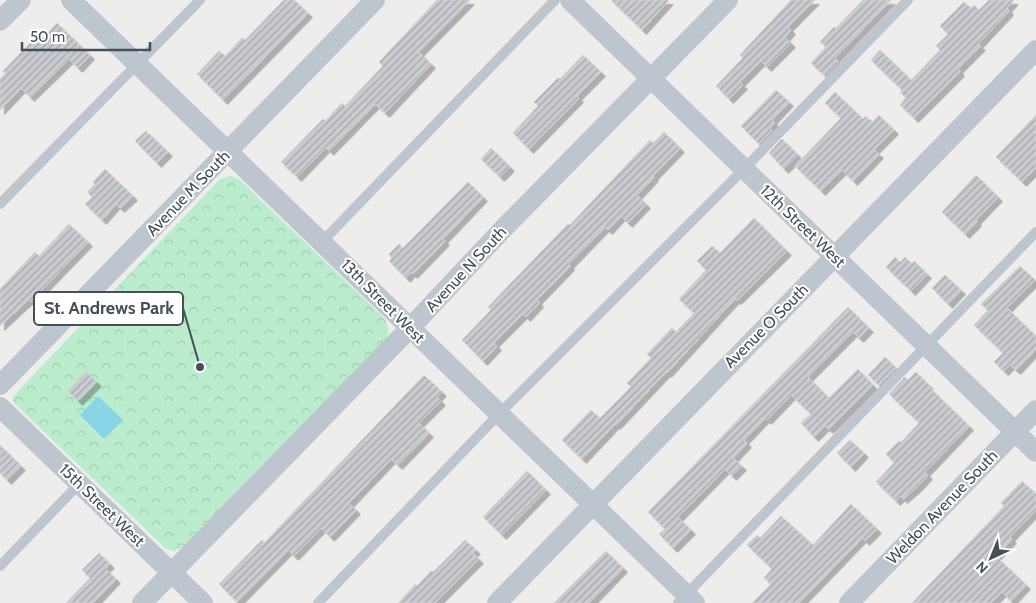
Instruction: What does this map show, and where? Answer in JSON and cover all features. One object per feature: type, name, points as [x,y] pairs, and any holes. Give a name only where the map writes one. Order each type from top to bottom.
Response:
[{"type":"street","points":[[0,21],[21,0]]},
{"type":"street","name":"13th Street West","points":[[71,0],[592,504],[686,600]]},
{"type":"street","name":"Avenue M South","points":[[0,385],[375,0]]},
{"type":"street","name":"12th Street West","points":[[570,0],[1036,452]]},
{"type":"street","name":"Avenue N South","points":[[142,603],[410,328],[502,230],[728,0]]},
{"type":"street","name":"Avenue O South","points":[[496,603],[1036,50]]},
{"type":"street","name":"15th Street West","points":[[0,407],[203,603]]},
{"type":"street","name":"Weldon Avenue South","points":[[849,603],[1036,410]]},
{"type":"lane","points":[[0,204],[200,0]]},
{"type":"lane","points":[[322,242],[555,0]]},
{"type":"lane","points":[[318,603],[499,414],[744,169],[908,0]]},
{"type":"lane","points":[[686,600],[1036,232]]},
{"type":"lane","points":[[0,566],[79,484]]},
{"type":"green space","points":[[231,176],[240,180],[382,316],[388,326],[388,335],[183,547],[174,551],[165,548],[13,402],[13,398],[220,179]]},
{"type":"water","points":[[98,396],[123,420],[104,439],[80,415]]},
{"type":"building","points":[[284,0],[294,0],[308,13],[223,100],[197,74],[219,51],[225,56],[242,38],[245,40]]},
{"type":"building","points":[[437,0],[470,0],[419,52],[431,64],[385,113],[375,104],[329,151],[326,147],[297,177],[281,162],[323,119],[325,121],[342,103],[345,106],[383,66],[379,62]]},
{"type":"building","points":[[611,0],[669,0],[642,30]]},
{"type":"building","points":[[791,0],[815,0],[788,27],[791,30],[785,37],[791,43],[767,67],[761,61],[740,82],[743,85],[729,99],[716,86],[743,58],[740,55]]},
{"type":"building","points":[[863,0],[891,0],[835,58],[839,62],[825,76],[811,63],[826,47],[820,42]]},
{"type":"building","points":[[989,0],[1014,0],[1007,8],[1009,11],[978,44],[981,46],[958,69],[960,72],[914,118],[900,105],[906,98],[900,92],[902,90],[871,60],[880,50],[911,80],[940,50],[936,46],[948,34],[940,26],[964,2],[971,8],[974,5],[979,10]]},
{"type":"building","points":[[57,23],[90,55],[78,68],[69,59],[30,97],[21,88],[0,110],[0,79],[6,73],[3,71],[39,34],[43,38]]},
{"type":"building","points":[[583,55],[601,72],[577,96],[579,98],[529,149],[513,133],[538,106],[534,102]]},
{"type":"building","points":[[776,90],[789,102],[772,120],[775,123],[770,128],[772,130],[759,144],[741,126]]},
{"type":"building","points":[[835,92],[863,119],[866,116],[872,122],[879,115],[894,130],[874,150],[879,154],[853,181],[842,170],[821,191],[795,166],[841,118],[825,103]]},
{"type":"building","points":[[1036,115],[1036,168],[1022,182],[996,157]]},
{"type":"building","points":[[146,131],[168,152],[157,163],[135,141]]},
{"type":"building","points":[[664,132],[680,148],[637,195],[646,204],[628,223],[621,216],[608,230],[605,227],[537,300],[539,303],[526,317],[523,314],[494,343],[497,346],[483,361],[462,340],[491,310],[488,307],[568,224],[570,225],[650,140],[653,143]]},
{"type":"building","points":[[782,139],[798,155],[784,169],[769,153]]},
{"type":"building","points":[[491,148],[510,167],[500,177],[481,159]]},
{"type":"building","points":[[105,169],[133,196],[120,208],[116,204],[102,220],[85,204],[92,197],[87,192]]},
{"type":"building","points":[[976,175],[998,197],[965,234],[942,212]]},
{"type":"building","points":[[468,182],[483,197],[443,239],[445,241],[413,274],[411,272],[406,278],[389,261],[392,258],[389,254],[399,244],[403,248]]},
{"type":"building","points":[[754,218],[787,251],[737,300],[735,299],[667,373],[582,459],[562,440],[591,410],[600,418],[631,387],[627,383],[651,358],[647,354],[672,328],[676,332],[694,313],[679,299],[706,270],[697,261],[712,246],[720,253]]},
{"type":"building","points":[[69,224],[88,242],[30,302],[28,300],[0,326],[0,289],[35,252],[39,256]]},
{"type":"building","points":[[895,257],[900,262],[905,257],[912,264],[914,261],[927,274],[911,291],[886,267]]},
{"type":"building","points":[[1020,266],[1035,280],[1007,308],[1036,336],[1036,349],[1016,370],[1010,365],[1004,371],[994,362],[1003,353],[974,325],[988,310],[981,304]]},
{"type":"building","points":[[945,275],[961,290],[948,304],[932,288]]},
{"type":"building","points":[[848,307],[869,328],[859,338],[853,332],[808,377],[829,398],[858,369],[873,385],[829,429],[825,426],[814,437],[801,423],[811,414],[791,395],[744,440],[747,443],[733,458],[742,466],[732,476],[725,469],[678,517],[691,530],[673,548],[659,534],[665,529],[648,512]]},
{"type":"building","points":[[885,357],[896,368],[879,385],[868,375]]},
{"type":"building","points":[[86,372],[97,382],[78,401],[68,391]]},
{"type":"building","points":[[916,372],[969,426],[925,472],[928,475],[918,486],[903,499],[901,496],[896,501],[876,482],[894,463],[886,454],[899,441],[901,442],[919,423],[889,394],[905,377],[908,380]]},
{"type":"building","points":[[424,375],[442,392],[437,397],[441,401],[419,423],[429,433],[398,465],[391,459],[349,503],[356,510],[330,537],[321,528],[294,556],[288,550],[237,602],[219,584],[262,540],[264,543]]},
{"type":"building","points":[[850,440],[864,453],[851,467],[837,453]]},
{"type":"building","points":[[0,445],[21,466],[7,480],[0,473]]},
{"type":"building","points":[[527,471],[546,490],[502,535],[483,517]]},
{"type":"building","points":[[1022,481],[1036,494],[1036,510],[1010,537],[1012,539],[996,556],[1026,585],[1011,601],[1002,592],[991,603],[912,603],[1004,506],[1001,503]]},
{"type":"building","points":[[851,504],[877,529],[865,541],[862,538],[799,603],[752,603],[771,584],[764,578],[772,569],[747,545],[757,535],[760,538],[781,516],[813,545]]},
{"type":"building","points":[[465,540],[476,550],[472,553],[479,559],[435,603],[398,603],[416,584],[417,586],[431,571],[433,572]]},
{"type":"building","points":[[606,551],[623,568],[589,603],[554,603]]},
{"type":"building","points":[[99,553],[110,564],[105,568],[116,579],[93,603],[66,603],[90,578],[82,570]]},
{"type":"place","name":"St. Andrews Park","points":[[200,367]]}]
